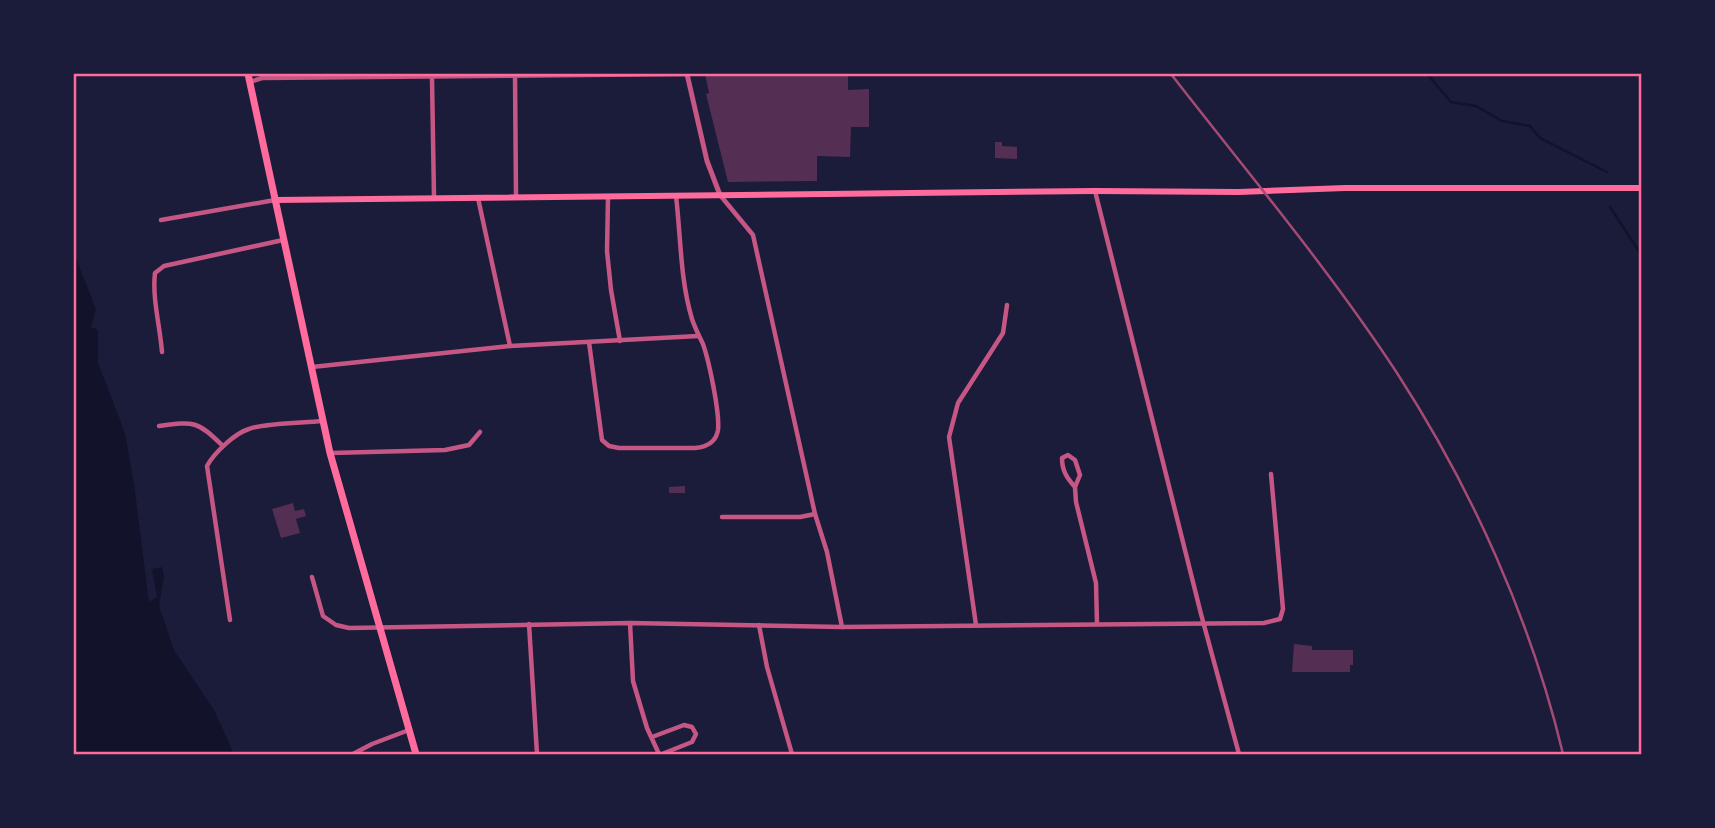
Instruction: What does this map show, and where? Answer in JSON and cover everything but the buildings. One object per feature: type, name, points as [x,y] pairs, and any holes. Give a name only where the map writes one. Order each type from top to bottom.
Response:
[{"type":"main road","points":[[248,74],[322,421],[416,754]]},
{"type":"main road","points":[[275,200],[1095,191],[1239,192],[1345,188],[1642,188]]},
{"type":"street","points":[[250,82],[262,78],[687,74],[707,161],[720,195],[753,235],[842,626]]},
{"type":"street","points":[[515,75],[516,197]]},
{"type":"street","points":[[432,78],[434,198]]},
{"type":"street","points":[[1095,191],[1203,624],[1239,754]]},
{"type":"street","points":[[608,196],[607,251],[620,341]]},
{"type":"street","points":[[589,342],[602,440],[609,446],[619,449],[695,448],[706,447],[714,440],[718,431],[716,401],[703,345],[692,320],[681,268],[676,196]]},
{"type":"street","points":[[478,198],[510,346]]},
{"type":"street","points":[[161,220],[275,200]]},
{"type":"street","points":[[162,352],[153,288],[155,273],[164,266],[284,240]]},
{"type":"street","points":[[976,625],[949,437],[958,403],[1003,333],[1007,304]]},
{"type":"street","points":[[310,367],[510,346],[698,336]]},
{"type":"street","points":[[230,620],[207,466],[223,446],[248,429],[322,421]]},
{"type":"street","points":[[159,426],[188,422],[197,424],[223,446]]},
{"type":"street","points":[[330,453],[444,450],[469,444],[480,432]]},
{"type":"street","points":[[1075,487],[1065,476],[1062,466],[1062,458],[1068,455],[1075,460],[1080,475],[1075,487],[1076,502],[1096,583],[1097,624]]},
{"type":"street","points":[[312,577],[323,616],[336,625],[349,628],[529,624],[842,626],[1264,623],[1280,618],[1283,609],[1271,474]]},
{"type":"street","points":[[722,517],[800,517],[816,514]]},
{"type":"street","points":[[529,624],[537,754]]},
{"type":"street","points":[[630,624],[633,681],[647,728],[661,754],[691,742],[696,734],[692,727],[684,725],[652,737]]},
{"type":"street","points":[[759,625],[767,667],[792,754]]},
{"type":"street","points":[[353,754],[409,730]]},
{"type":"shaded area","points":[[74,253],[96,309],[91,327],[98,330],[98,363],[125,433],[149,602],[157,597],[152,569],[162,567],[164,577],[159,606],[174,650],[214,710],[234,754],[74,754]]},
{"type":"waterway","points":[[1427,74],[1451,102],[1476,106],[1502,121],[1530,126],[1540,138],[1607,172]]},
{"type":"waterway","points":[[1610,207],[1642,256]]},
{"type":"railway","points":[[1171,74],[1344,296],[1424,417],[1474,509],[1516,605],[1550,704],[1563,754]]}]
